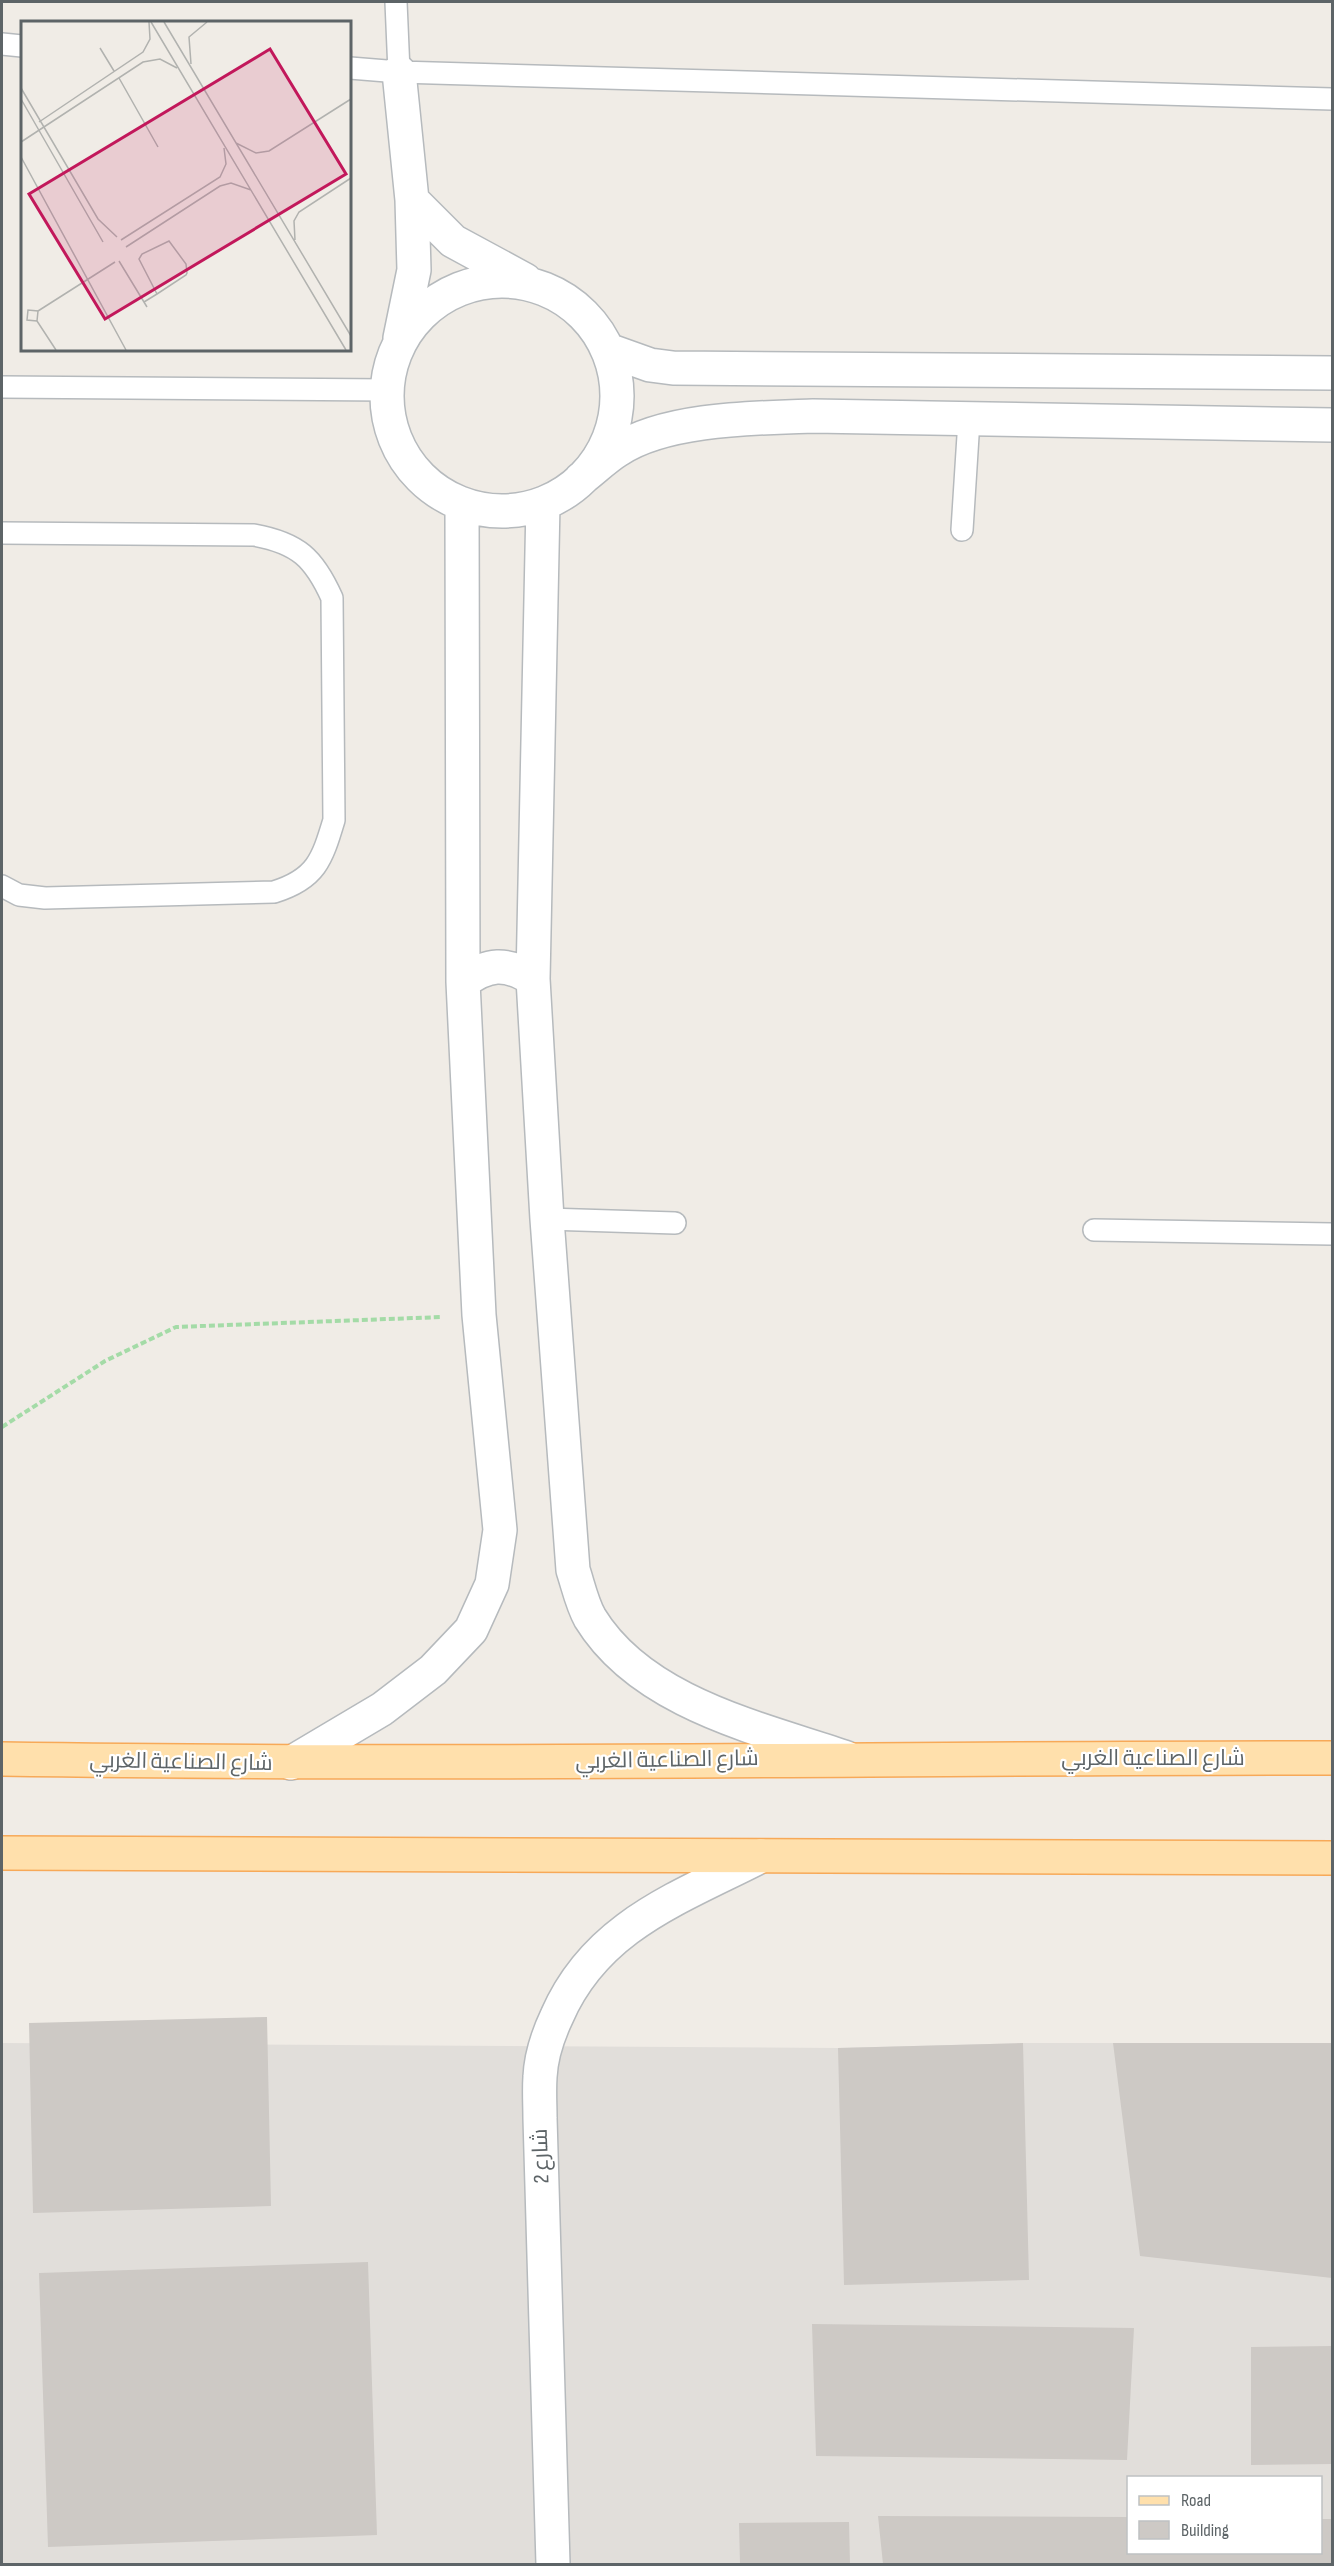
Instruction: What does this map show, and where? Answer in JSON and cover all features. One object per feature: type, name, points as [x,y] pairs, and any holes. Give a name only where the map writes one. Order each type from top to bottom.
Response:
[{"type":"main road","name":"شارع الصناعية الغربي","points":[[2,1759],[291,1763],[847,1758],[1332,1758]]},
{"type":"main road","points":[[2,1853],[1332,1858]]},
{"type":"street","points":[[397,351],[414,270],[412,200],[399,72]]},
{"type":"street","points":[[412,200],[453,241],[562,297],[586,316],[599,332],[615,370],[617,411],[604,450],[582,479]]},
{"type":"street","points":[[534,284],[513,281],[472,284],[435,302],[406,332],[390,370],[388,411],[392,432],[412,468],[426,483],[462,504],[502,511],[543,504],[561,495],[618,450],[640,439],[675,429],[736,419],[813,416],[1332,425]]},
{"type":"street","points":[[608,350],[650,365],[673,368],[1332,373]]},
{"type":"street","points":[[291,1763],[382,1708],[433,1670],[471,1630],[492,1584],[500,1530],[479,1316],[463,982],[462,504]]},
{"type":"street","points":[[543,504],[533,979],[547,1218],[573,1570],[589,1617],[613,1647],[635,1667],[680,1698],[847,1758]]},
{"type":"street","points":[[463,982],[478,971],[499,967],[517,969],[533,979]]},
{"type":"street","name":"شارع 2","points":[[553,2565],[540,2118],[540,2076],[548,2034],[565,1996],[590,1961],[620,1932],[656,1910],[760,1856]]},
{"type":"lane","points":[[396,2],[399,72]]},
{"type":"lane","points":[[2,44],[21,46]]},
{"type":"lane","points":[[351,68],[399,72],[1332,99]]},
{"type":"lane","points":[[2,387],[388,390]]},
{"type":"lane","points":[[962,530],[969,420]]},
{"type":"lane","points":[[2,533],[254,535],[279,540],[303,554],[321,573],[332,598],[334,820],[326,846],[314,870],[296,885],[274,892],[45,898],[19,895],[2,886]]},
{"type":"lane","points":[[547,1218],[675,1223]]},
{"type":"lane","points":[[1094,1230],[1332,1234]]},
{"type":"path","points":[[2,1427],[105,1361],[176,1327],[479,1316]]},
{"type":"shaded area","points":[[2,2043],[838,2048],[1023,2043],[1332,2043],[1332,2564],[2,2564]]},
{"type":"building","points":[[267,2017],[271,2206],[33,2213],[29,2023]]},
{"type":"building","points":[[1023,2043],[1029,2280],[844,2285],[838,2048]]},
{"type":"building","points":[[1113,2043],[1332,2043],[1332,2278],[1140,2256]]},
{"type":"building","points":[[368,2262],[377,2535],[48,2547],[39,2273]]},
{"type":"building","points":[[812,2324],[1134,2328],[1127,2460],[816,2456]]},
{"type":"building","points":[[1332,2346],[1332,2464],[1251,2465],[1251,2347]]},
{"type":"building","points":[[878,2516],[1127,2517],[1127,2554],[1322,2554],[1322,2519],[1332,2519],[1332,2564],[883,2564]]},
{"type":"building","points":[[849,2522],[850,2564],[740,2564],[739,2523]]}]
